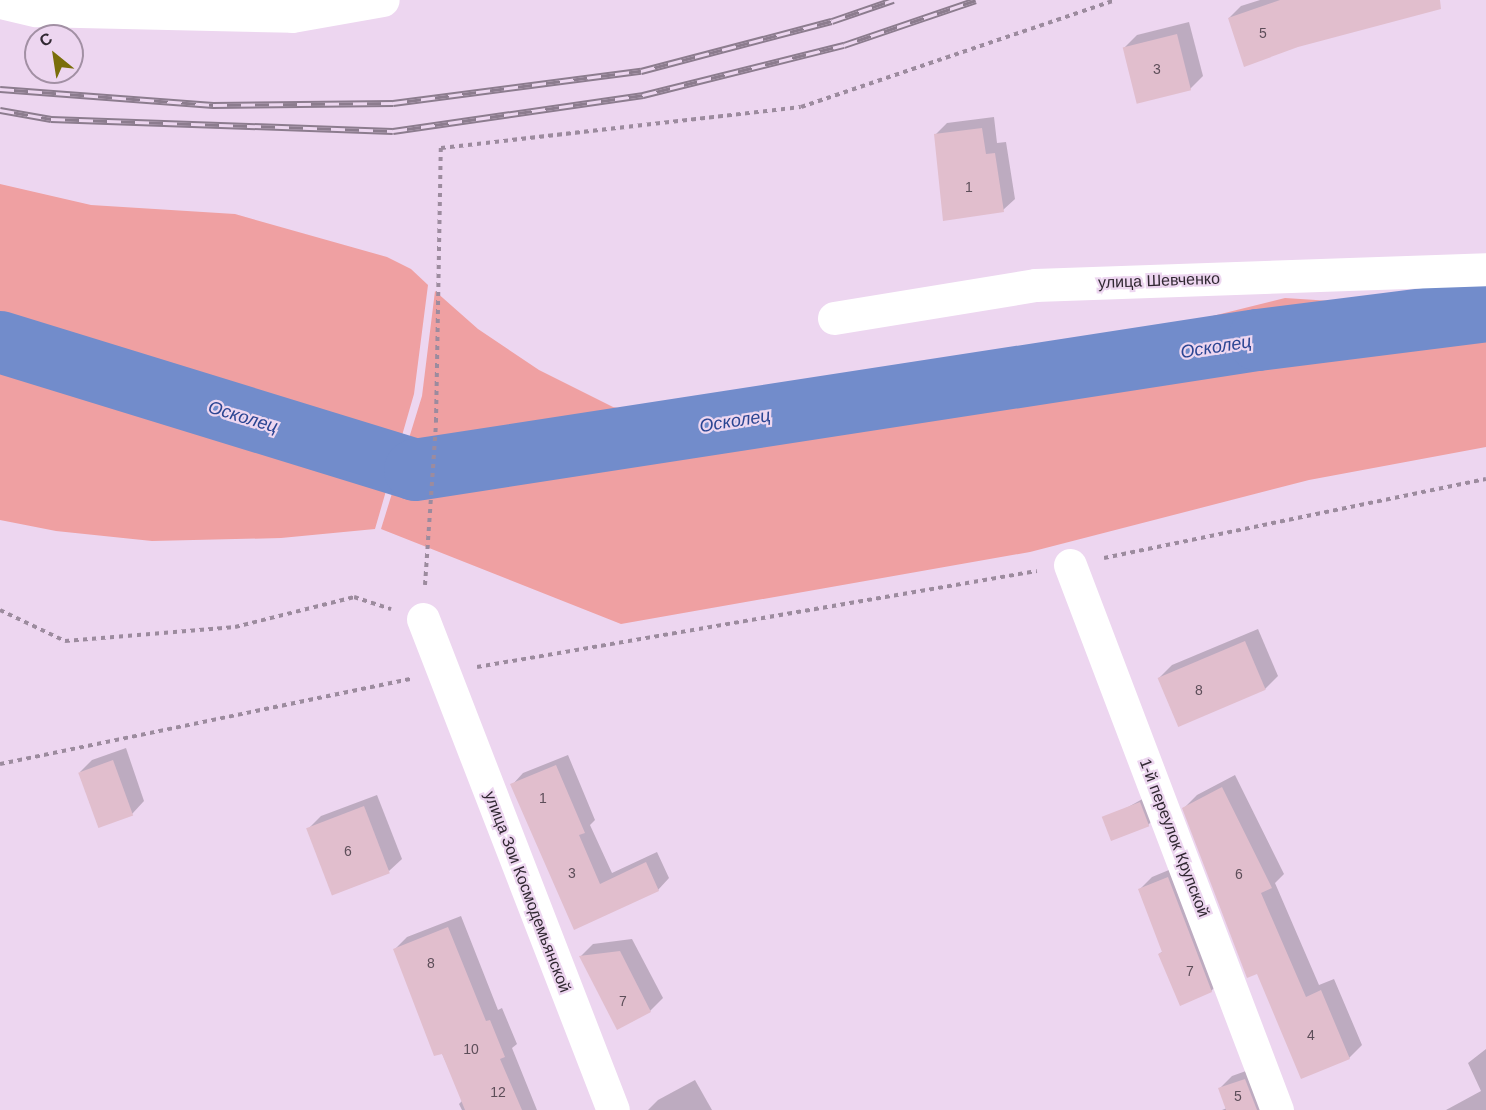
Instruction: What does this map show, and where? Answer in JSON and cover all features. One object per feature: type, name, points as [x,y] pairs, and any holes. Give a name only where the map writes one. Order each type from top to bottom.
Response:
[{"type":"street","points":[[0,2],[36,10],[292,16],[383,0]]},
{"type":"street","name":"улица Шевченко","points":[[834,318],[1035,285],[1486,269]]},
{"type":"street","name":"1-й переулок Крупской","points":[[1070,565],[1277,1110]]},
{"type":"street","name":"улица Зои Космодемьянской","points":[[423,619],[441,673],[613,1110]]},
{"type":"path","points":[[0,610],[65,641],[235,627],[354,597],[423,619],[436,422],[441,148],[801,107],[1115,0]]},
{"type":"path","points":[[0,764],[441,673],[1070,565],[1486,479]]},
{"type":"shaded area","points":[[0,184],[91,205],[235,214],[387,257],[411,269],[428,285],[414,394],[375,529],[281,538],[152,541],[56,531],[0,520]]},
{"type":"shaded area","points":[[435,291],[478,329],[539,370],[613,407],[671,419],[736,419],[881,387],[1027,362],[1285,298],[1486,311],[1486,447],[1309,480],[1030,552],[621,624],[381,529],[422,396]]},
{"type":"building","points":[[1280,0],[1440,0],[1441,9],[1298,47],[1244,67],[1228,18]]},
{"type":"building","points":[[1177,34],[1191,90],[1137,104],[1123,48]]},
{"type":"building","points":[[982,128],[986,154],[995,153],[1004,212],[943,221],[934,134]]},
{"type":"building","points":[[1245,641],[1266,690],[1178,727],[1158,678]]},
{"type":"building","points":[[113,760],[133,815],[98,828],[78,773]]},
{"type":"building","points":[[556,765],[585,833],[579,835],[600,884],[646,862],[659,891],[574,930],[510,784]]},
{"type":"building","points":[[1222,787],[1272,888],[1261,893],[1306,997],[1321,990],[1350,1059],[1301,1079],[1257,974],[1247,978],[1182,808]]},
{"type":"building","points":[[1140,802],[1149,826],[1111,841],[1102,817]]},
{"type":"building","points":[[364,806],[390,873],[332,895],[306,828]]},
{"type":"building","points":[[1168,877],[1212,992],[1180,1006],[1158,954],[1162,952],[1138,889]]},
{"type":"building","points":[[448,927],[486,1021],[490,1020],[505,1057],[500,1059],[522,1110],[465,1110],[442,1054],[434,1056],[393,949]]},
{"type":"building","points":[[620,951],[651,1012],[617,1030],[579,956]]},
{"type":"building","points":[[1245,1079],[1257,1110],[1226,1110],[1218,1088]]},
{"type":"waterway","name":"Осколец","points":[[0,342],[415,470],[1258,340],[1486,311]]},
{"type":"railway","points":[[0,89],[213,105],[393,103],[641,71],[832,21],[893,0]]},
{"type":"railway","points":[[0,110],[51,119],[393,131],[643,95],[844,45],[976,0]]}]
